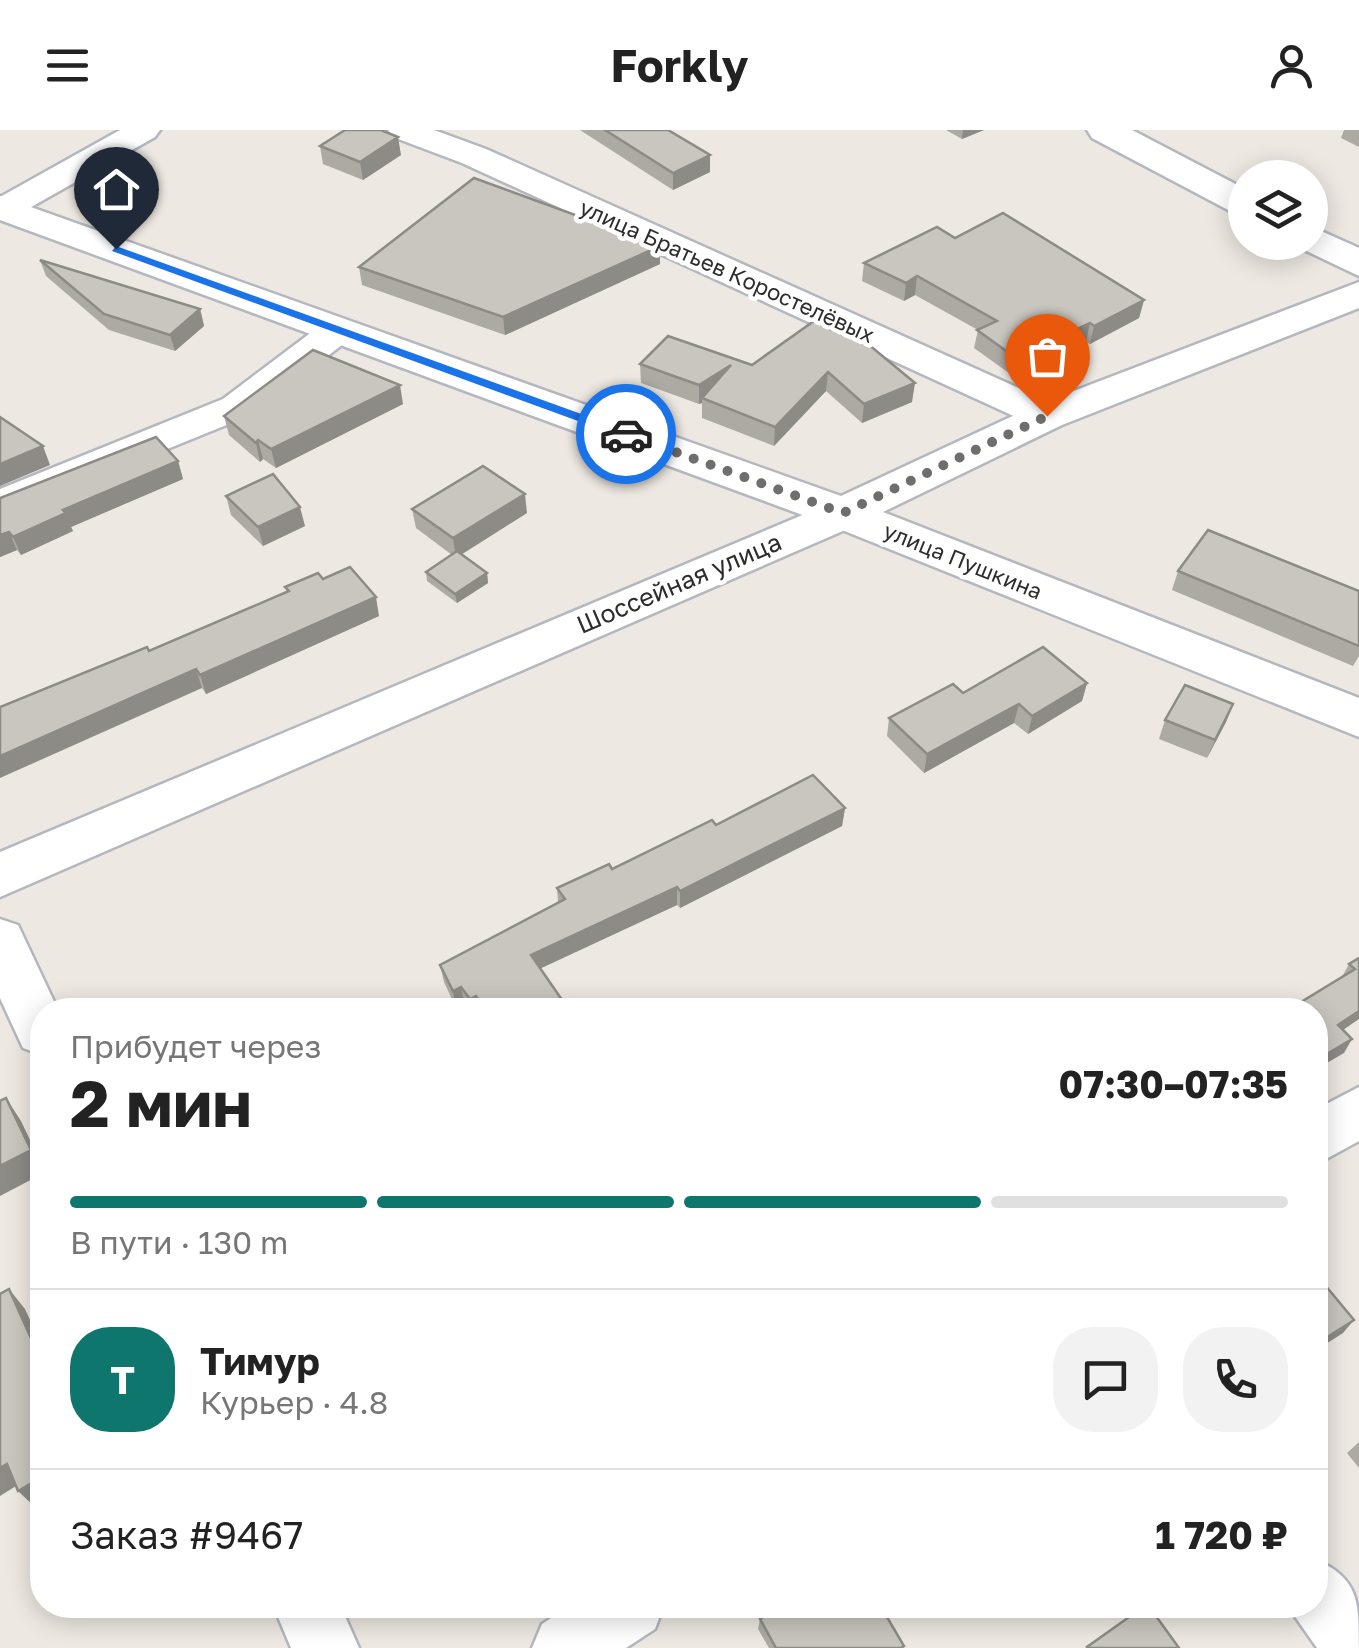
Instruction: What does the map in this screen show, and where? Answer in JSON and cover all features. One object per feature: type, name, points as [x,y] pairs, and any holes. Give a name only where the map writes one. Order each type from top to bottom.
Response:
[{"type":"main road","points":[[1105,130],[1228,195]]},
{"type":"main road","name":"улица Пушкина","points":[[2,208],[843,513],[1359,718]]},
{"type":"main road","points":[[1328,248],[1359,264]]},
{"type":"main road","name":"Шоссейная улица","points":[[0,874],[843,513],[1047,416],[1359,294]]},
{"type":"street","points":[[2,208],[144,130]]},
{"type":"street","name":"улица Братьев Коростелёвых","points":[[404,130],[492,164],[1047,416]]},
{"type":"street","points":[[0,504],[237,407],[338,330]]},
{"type":"street","points":[[0,940],[30,1006]]},
{"type":"street","points":[[1328,1131],[1359,1111]]},
{"type":"street","points":[[1328,1608],[1359,1647]]},
{"type":"street","points":[[312,1618],[325,1648]]},
{"type":"street","points":[[566,1648],[611,1618]]},
{"type":"building","points":[[345,130],[381,130],[398,137],[360,162],[320,146]]},
{"type":"building","points":[[605,130],[668,130],[710,155],[673,173]]},
{"type":"building","points":[[474,178],[660,246],[503,317],[359,267]]},
{"type":"building","points":[[1003,213],[1144,300],[1094,326],[1090,323],[1016,358],[977,330],[997,321],[917,276],[906,283],[864,263],[937,227],[955,238]]},
{"type":"building","points":[[40,260],[200,309],[170,335],[104,314]]},
{"type":"building","points":[[814,321],[836,332],[845,325],[915,383],[864,404],[828,372],[775,427],[702,398],[731,365],[699,385],[640,364],[668,336],[752,365]]},
{"type":"building","points":[[313,350],[400,385],[271,449],[258,440],[256,443],[224,416]]},
{"type":"building","points":[[0,417],[43,446],[0,464]]},
{"type":"building","points":[[156,437],[178,461],[63,510],[66,513],[13,537],[9,532],[0,535],[0,498]]},
{"type":"building","points":[[483,466],[525,494],[453,538],[412,509]]},
{"type":"building","points":[[273,474],[300,507],[258,527],[226,496]]},
{"type":"building","points":[[1208,530],[1359,591],[1359,646],[1178,571]]},
{"type":"building","points":[[457,551],[487,573],[455,594],[426,572]]},
{"type":"building","points":[[350,567],[376,597],[200,675],[196,669],[0,756],[0,707],[147,647],[149,651],[289,591],[285,587],[318,573],[323,579]]},
{"type":"building","points":[[1043,647],[1087,683],[1032,716],[1019,704],[927,754],[889,718],[953,684],[963,693]]},
{"type":"building","points":[[1185,685],[1233,704],[1215,740],[1165,720]]},
{"type":"building","points":[[813,775],[845,808],[680,891],[677,887],[531,955],[561,998],[469,998],[461,987],[453,991],[440,965],[565,899],[557,888],[609,864],[612,869],[712,820],[716,825]]},
{"type":"building","points":[[1359,958],[1359,1011],[1338,1025],[1352,1039],[1328,1053],[1328,998],[1308,998],[1355,969],[1349,964]]},
{"type":"building","points":[[6,1098],[30,1151],[0,1166],[0,1101]]},
{"type":"building","points":[[9,1289],[30,1336],[30,1484],[18,1491],[7,1464],[0,1468],[0,1294]]},
{"type":"building","points":[[1328,1289],[1354,1320],[1328,1337]]},
{"type":"building","points":[[888,1618],[904,1646],[776,1648],[760,1619]]},
{"type":"building","points":[[1128,1618],[1157,1618],[1179,1648],[1088,1648]]},
{"type":"way so far","points":[[626,434],[843,513],[1047,416]]},
{"type":"route","points":[[116,249],[626,434]]}]
